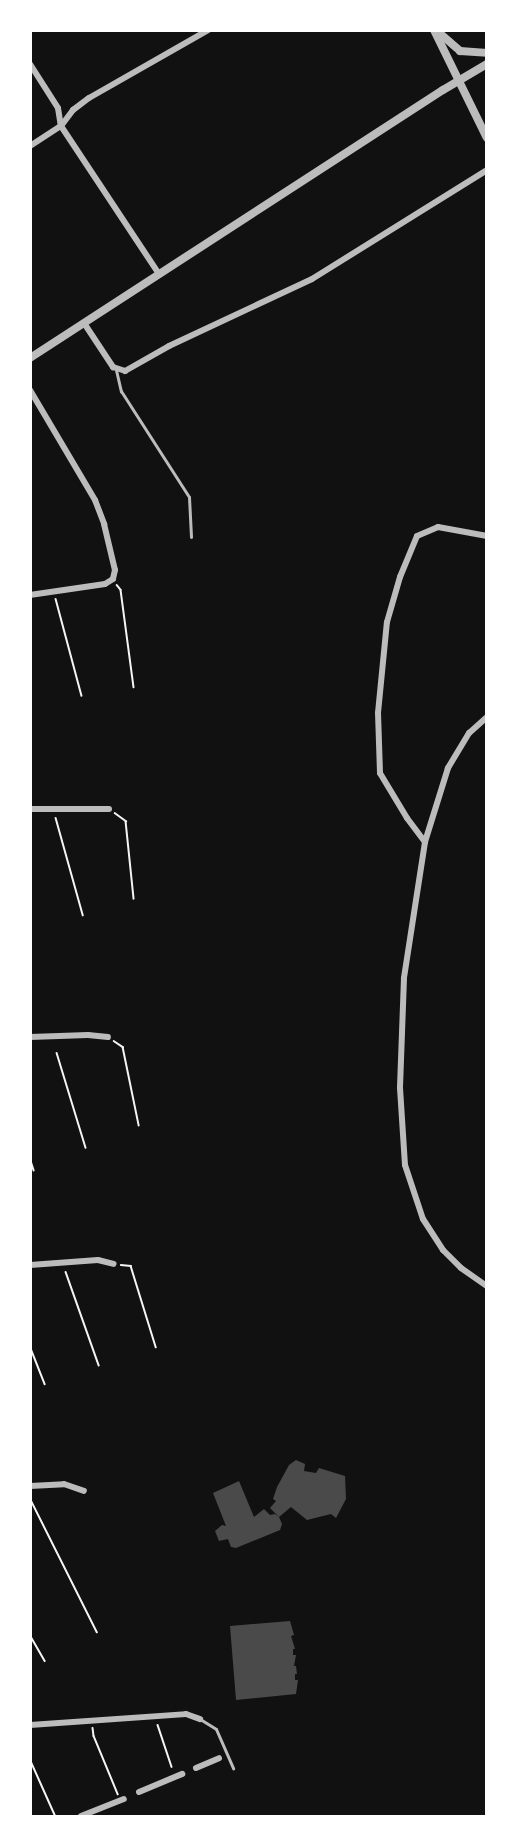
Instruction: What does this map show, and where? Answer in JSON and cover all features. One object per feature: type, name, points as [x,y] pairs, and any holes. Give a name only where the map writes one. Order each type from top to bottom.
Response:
[{"type":"street","points":[[30,146],[61,126],[73,110],[89,98],[208,30]]},
{"type":"street","points":[[435,30],[460,51],[487,52]]},
{"type":"street","points":[[435,30],[487,138]]},
{"type":"street","points":[[30,64],[58,108],[61,126],[159,274]]},
{"type":"street","points":[[30,358],[487,64]]},
{"type":"street","points":[[84,323],[116,370],[129,369],[169,346],[303,284],[487,170]]},
{"type":"street","points":[[30,390],[95,500],[112,555],[113,579],[94,586],[30,595]]},
{"type":"street","points":[[426,842],[407,818],[380,773],[378,713],[387,622],[400,577],[417,536],[438,528],[487,536]]},
{"type":"street","points":[[487,717],[469,734],[448,768],[426,842],[404,978],[400,1088],[405,1165],[413,1195],[432,1235],[461,1268],[487,1286]]},
{"type":"street","points":[[30,809],[110,809]]},
{"type":"street","points":[[30,1037],[88,1035],[108,1037]]},
{"type":"street","points":[[30,1265],[98,1260],[114,1264]]},
{"type":"street","points":[[30,1486],[64,1484],[84,1491]]},
{"type":"street","points":[[30,1725],[186,1714],[201,1719]]},
{"type":"street","points":[[196,1768],[219,1758]]},
{"type":"street","points":[[139,1792],[179,1775]]},
{"type":"street","points":[[81,1816],[122,1799]]},
{"type":"lane","points":[[116,370],[121,391],[189,497],[191,537]]},
{"type":"lane","points":[[201,1719],[216,1729],[233,1768]]},
{"type":"path","points":[[113,579],[121,590],[134,687]]},
{"type":"path","points":[[54,590],[82,696]]},
{"type":"path","points":[[53,808],[83,915]]},
{"type":"path","points":[[110,809],[126,821],[134,899]]},
{"type":"path","points":[[108,1037],[123,1047],[139,1125]]},
{"type":"path","points":[[57,1053],[86,1148]]},
{"type":"path","points":[[30,1158],[34,1170]]},
{"type":"path","points":[[64,1263],[99,1365]]},
{"type":"path","points":[[114,1264],[131,1266],[156,1347]]},
{"type":"path","points":[[30,1346],[45,1384]]},
{"type":"path","points":[[30,1498],[97,1632]]},
{"type":"path","points":[[30,1635],[45,1661]]},
{"type":"path","points":[[158,1716],[159,1731],[179,1775]]},
{"type":"path","points":[[92,1720],[94,1736],[122,1799]]},
{"type":"path","points":[[30,1759],[56,1817]]},
{"type":"building","points":[[296,1460],[305,1464],[304,1471],[316,1473],[319,1468],[345,1476],[346,1499],[336,1518],[331,1514],[307,1520],[291,1507],[279,1517],[270,1508],[276,1501],[273,1499],[277,1487],[289,1465]]},
{"type":"building","points":[[239,1481],[254,1517],[264,1509],[270,1515],[275,1514],[279,1517],[282,1524],[280,1530],[236,1548],[231,1547],[228,1539],[219,1541],[215,1531],[222,1525],[226,1526],[213,1493]]},
{"type":"building","points":[[290,1621],[294,1635],[291,1636],[295,1649],[293,1649],[293,1655],[296,1655],[295,1680],[298,1680],[296,1694],[236,1700],[230,1626]]}]
